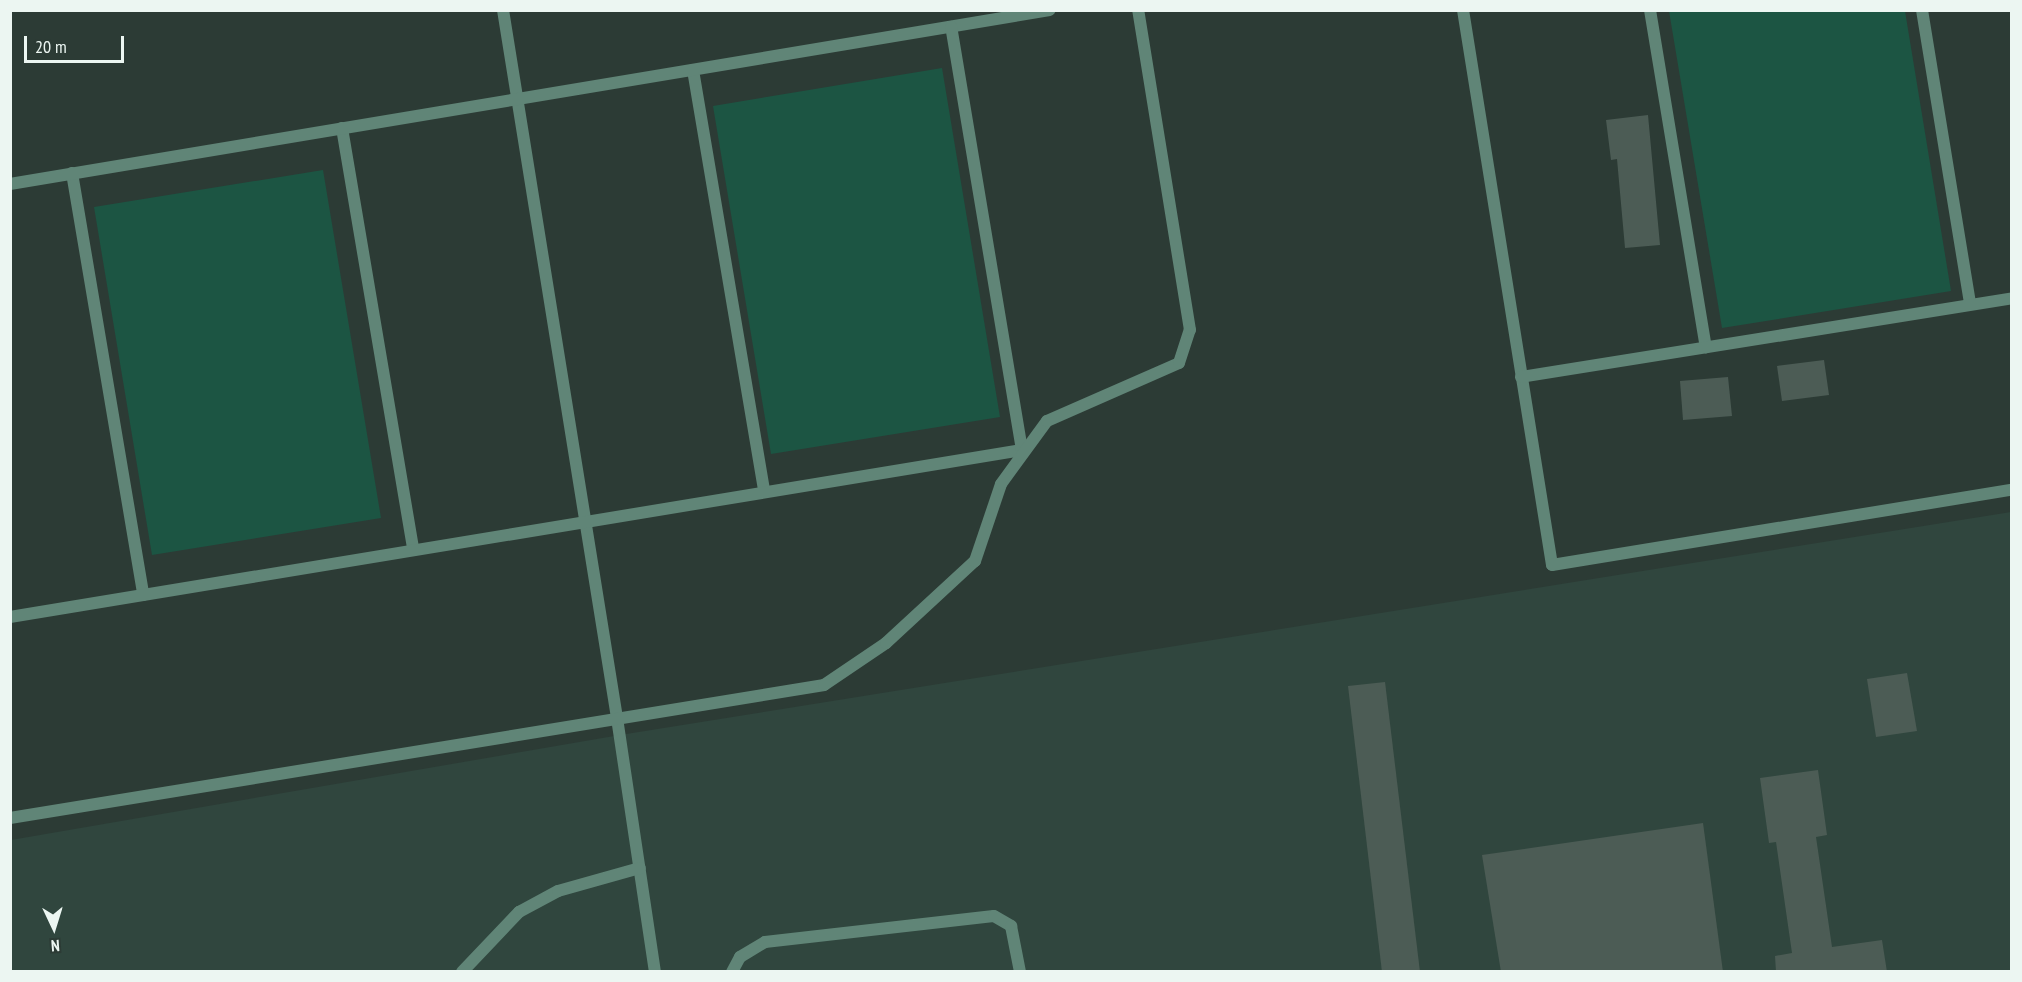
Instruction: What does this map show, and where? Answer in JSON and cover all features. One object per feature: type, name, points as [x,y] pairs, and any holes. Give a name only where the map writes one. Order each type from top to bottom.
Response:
[{"type":"street","points":[[503,10],[617,718],[655,972]]},
{"type":"street","points":[[10,184],[1050,10]]},
{"type":"street","points":[[10,818],[824,685],[886,643],[975,561],[1001,484],[1022,450],[1047,421],[1179,363],[1190,330],[1138,10]]},
{"type":"street","points":[[1462,10],[1552,565],[2012,490]]},
{"type":"street","points":[[1650,10],[1706,347]]},
{"type":"street","points":[[1922,10],[1970,304]]},
{"type":"street","points":[[951,27],[1022,450]]},
{"type":"street","points":[[693,70],[764,492]]},
{"type":"street","points":[[342,128],[412,550]]},
{"type":"street","points":[[72,173],[143,595]]},
{"type":"street","points":[[1521,377],[2012,298]]},
{"type":"street","points":[[10,617],[1022,450]]},
{"type":"street","points":[[462,972],[519,912],[558,891],[640,868]]},
{"type":"street","points":[[732,972],[740,957],[765,942],[994,916],[1011,927],[1020,972]]},
{"type":"shaded area","points":[[2011,512],[2011,971],[11,972],[11,840],[620,735]]},
{"type":"green space","points":[[1669,11],[1905,11],[1951,291],[1722,328]]},
{"type":"green space","points":[[942,68],[1000,417],[771,454],[713,106]]},
{"type":"green space","points":[[323,170],[381,518],[152,555],[94,207]]},
{"type":"building","points":[[1648,115],[1660,245],[1625,248],[1617,159],[1611,160],[1606,120]]},
{"type":"building","points":[[1824,360],[1829,395],[1782,401],[1777,366]]},
{"type":"building","points":[[1728,377],[1732,416],[1683,420],[1680,381]]},
{"type":"building","points":[[1907,673],[1917,731],[1876,737],[1867,679]]},
{"type":"building","points":[[1385,682],[1420,972],[1382,972],[1348,686]]},
{"type":"building","points":[[1818,770],[1827,835],[1816,837],[1832,947],[1882,940],[1887,972],[1776,972],[1775,956],[1792,953],[1776,842],[1769,843],[1760,778]]},
{"type":"building","points":[[1703,823],[1723,972],[1501,972],[1482,855]]}]
